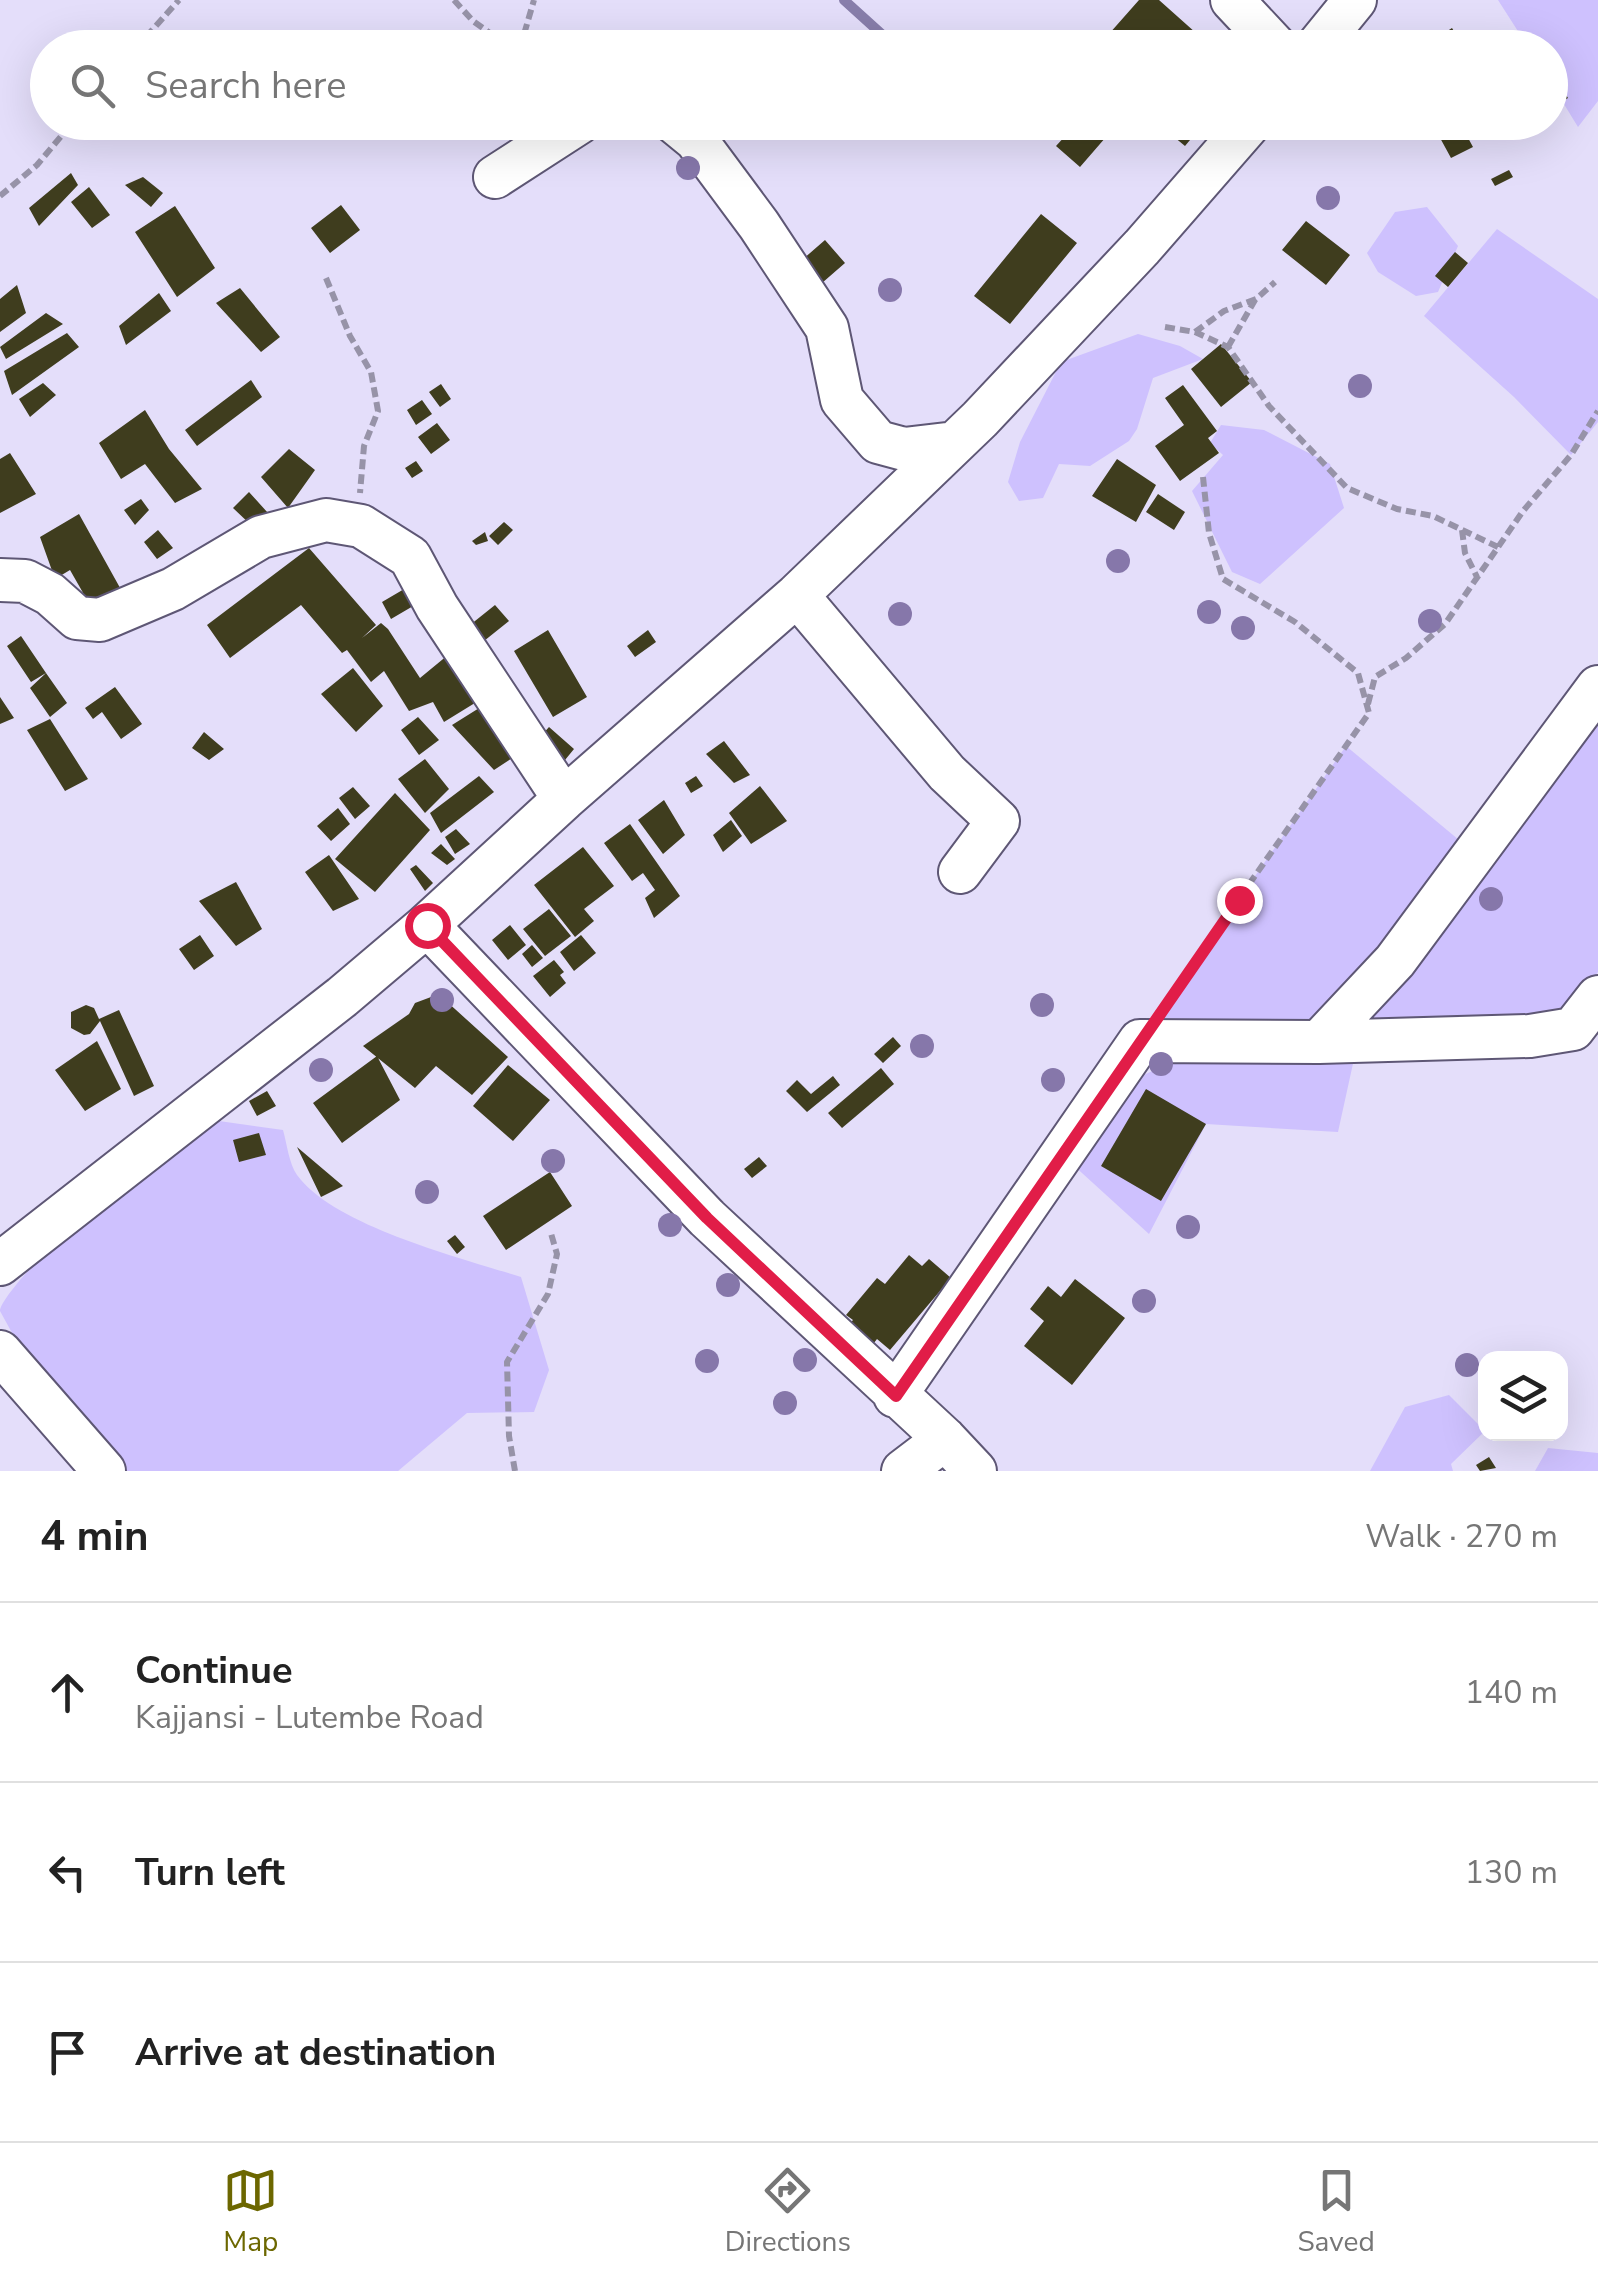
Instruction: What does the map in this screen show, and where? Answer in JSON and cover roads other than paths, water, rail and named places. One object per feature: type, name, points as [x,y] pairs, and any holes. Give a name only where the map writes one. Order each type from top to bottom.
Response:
[{"type":"street","points":[[1232,0],[1260,30]]},
{"type":"street","points":[[1331,30],[1355,0]]},
{"type":"street","points":[[495,176],[552,140]]},
{"type":"street","points":[[696,140],[826,328],[842,400],[878,442],[904,449],[955,443]]},
{"type":"street","points":[[0,1264],[248,1073],[427,925],[797,595],[955,443],[1080,314],[1235,140]]},
{"type":"street","points":[[0,580],[25,580],[50,594],[77,618],[100,620],[174,589],[261,537],[326,520],[361,526],[410,557],[438,607],[564,799]]},
{"type":"street","points":[[797,595],[947,773],[998,821],[960,872]]},
{"type":"street","points":[[1319,1042],[1394,961],[1598,686]]},
{"type":"street","points":[[427,925],[707,1218],[975,1471]]},
{"type":"street","points":[[896,1396],[1140,1041],[1319,1042],[1530,1036],[1590,1018]]},
{"type":"street","points":[[0,1352],[104,1471]]},
{"type":"street","points":[[903,1471],[945,1439]]},
{"type":"waterway","points":[[844,0],[877,30]]}]
